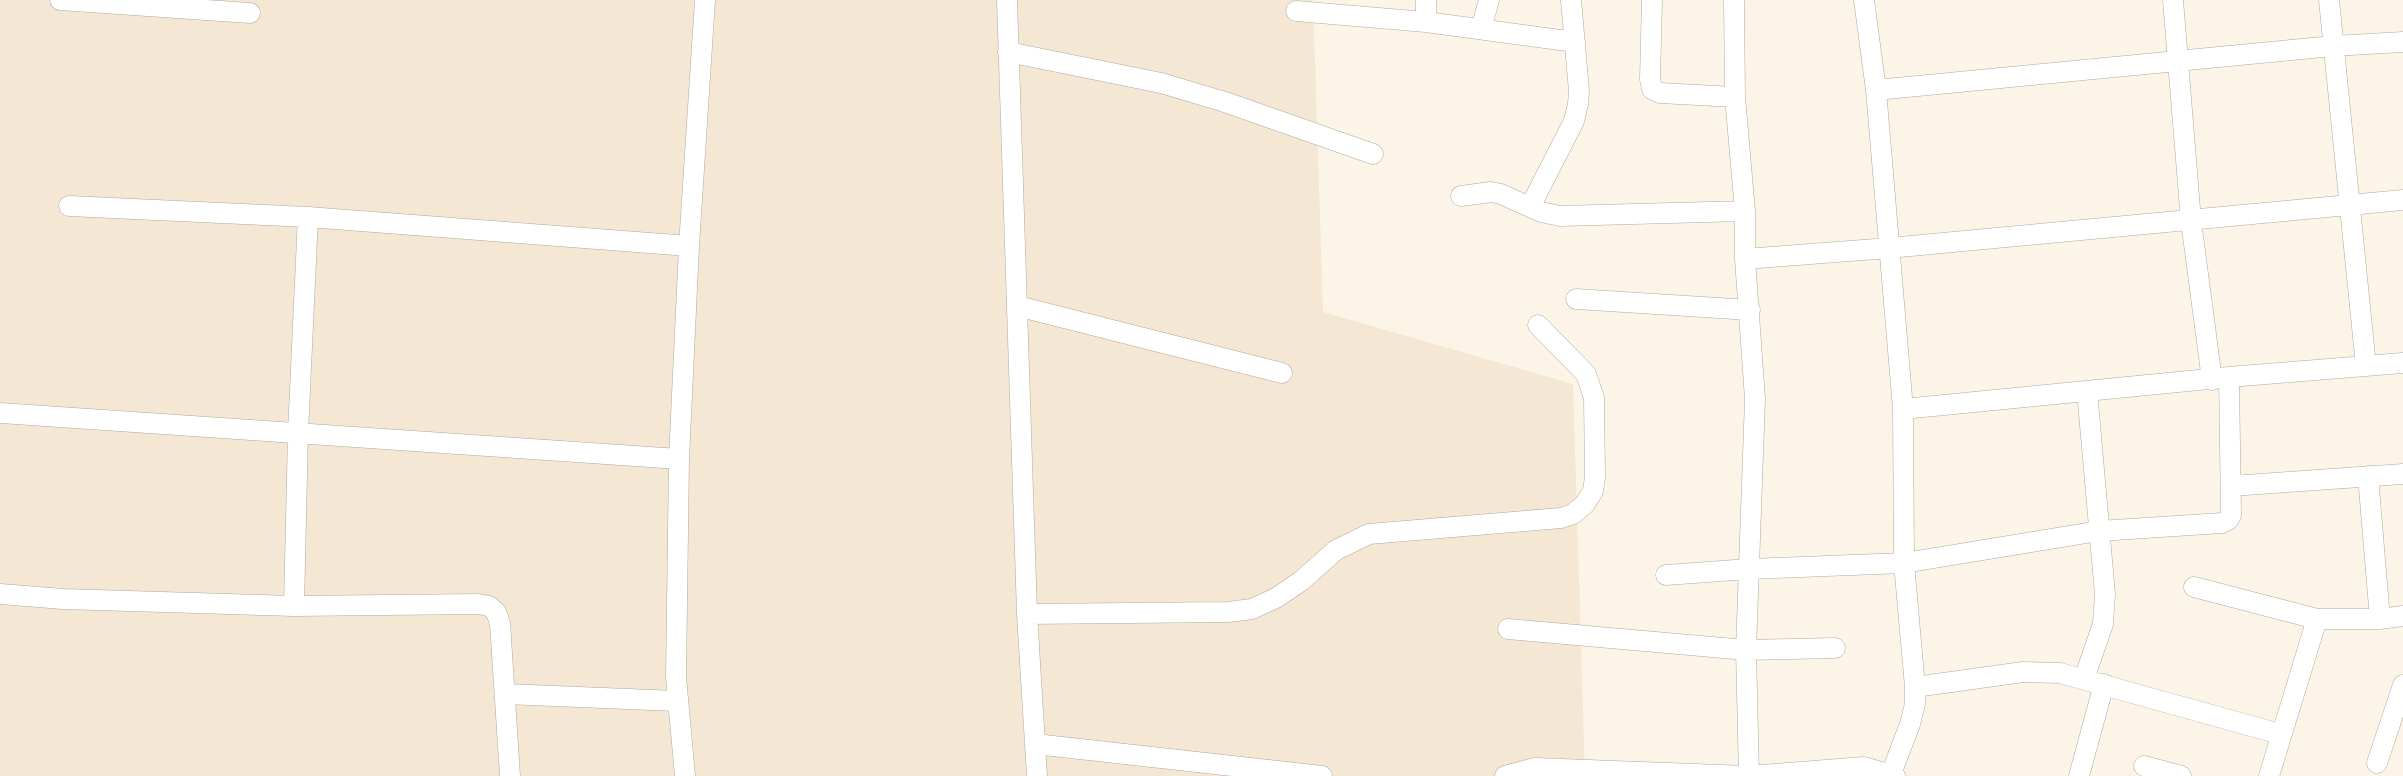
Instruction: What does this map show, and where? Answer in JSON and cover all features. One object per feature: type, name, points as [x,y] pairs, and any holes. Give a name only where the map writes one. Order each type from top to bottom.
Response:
[{"type":"street","points":[[60,0],[250,14]]},
{"type":"street","points":[[686,776],[677,701],[675,654],[680,458],[689,246],[704,0]]},
{"type":"street","points":[[1007,0],[1027,614],[1037,776]]},
{"type":"street","points":[[1426,0],[1426,22]]},
{"type":"street","points":[[1481,29],[1489,0]]},
{"type":"street","points":[[1530,207],[1574,121],[1579,91],[1571,0]]},
{"type":"street","points":[[1652,0],[1650,79],[1652,90],[1735,97]]},
{"type":"street","points":[[1734,0],[1735,97],[1745,211],[1755,428],[1746,650],[1748,776]]},
{"type":"street","points":[[1505,776],[1535,768],[1748,776],[1851,771],[1864,767],[1893,775],[1910,724],[1915,704],[1916,687],[1904,563],[1903,409],[1876,90],[1864,0]]},
{"type":"street","points":[[1666,575],[1749,569],[1904,563],[2099,531],[2222,523],[2228,520],[2231,515],[2231,486],[2221,378],[2191,221],[2180,62],[2173,0]]},
{"type":"street","points":[[2329,0],[2366,366]]},
{"type":"street","points":[[1296,11],[1426,22],[1575,42]]},
{"type":"street","points":[[1876,90],[2333,46],[2403,42]]},
{"type":"street","points":[[1008,52],[1161,82],[1225,102],[1373,154]]},
{"type":"street","points":[[1461,196],[1491,192],[1551,215],[1560,216],[1745,211]]},
{"type":"street","points":[[1746,259],[2191,221],[2403,200]]},
{"type":"street","points":[[70,206],[308,217],[689,246]]},
{"type":"street","points":[[294,606],[298,433],[308,217]]},
{"type":"street","points":[[1576,298],[1750,310]]},
{"type":"street","points":[[1017,306],[1282,373]]},
{"type":"street","points":[[1027,614],[1228,612],[1252,610],[1276,598],[1300,581],[1336,550],[1369,534],[1561,518],[1573,514],[1585,504],[1593,491],[1595,477],[1594,398],[1586,374],[1538,325]]},
{"type":"street","points":[[1903,409],[2221,378],[2403,363]]},
{"type":"street","points":[[2084,679],[2099,638],[2105,610],[2087,391]]},
{"type":"street","points":[[0,413],[680,458]]},
{"type":"street","points":[[2231,486],[2403,474]]},
{"type":"street","points":[[2368,476],[2380,619]]},
{"type":"street","points":[[2194,588],[2317,619],[2380,619],[2403,616]]},
{"type":"street","points":[[0,594],[63,599],[294,606],[478,604],[489,606],[496,612],[500,622],[510,776]]},
{"type":"street","points":[[2268,776],[2317,619]]},
{"type":"street","points":[[1508,629],[1746,650],[1835,648]]},
{"type":"street","points":[[1916,687],[2023,672],[2060,673],[2280,734]]},
{"type":"street","points":[[2079,776],[2104,684]]},
{"type":"street","points":[[2377,763],[2403,685]]},
{"type":"street","points":[[505,694],[677,701]]},
{"type":"street","points":[[1036,744],[1322,776]]},
{"type":"street","points":[[2144,766],[2182,776]]},
{"type":"shaded area","points":[[0,0],[1313,0],[1323,312],[1573,384],[1585,776],[0,776]]}]
